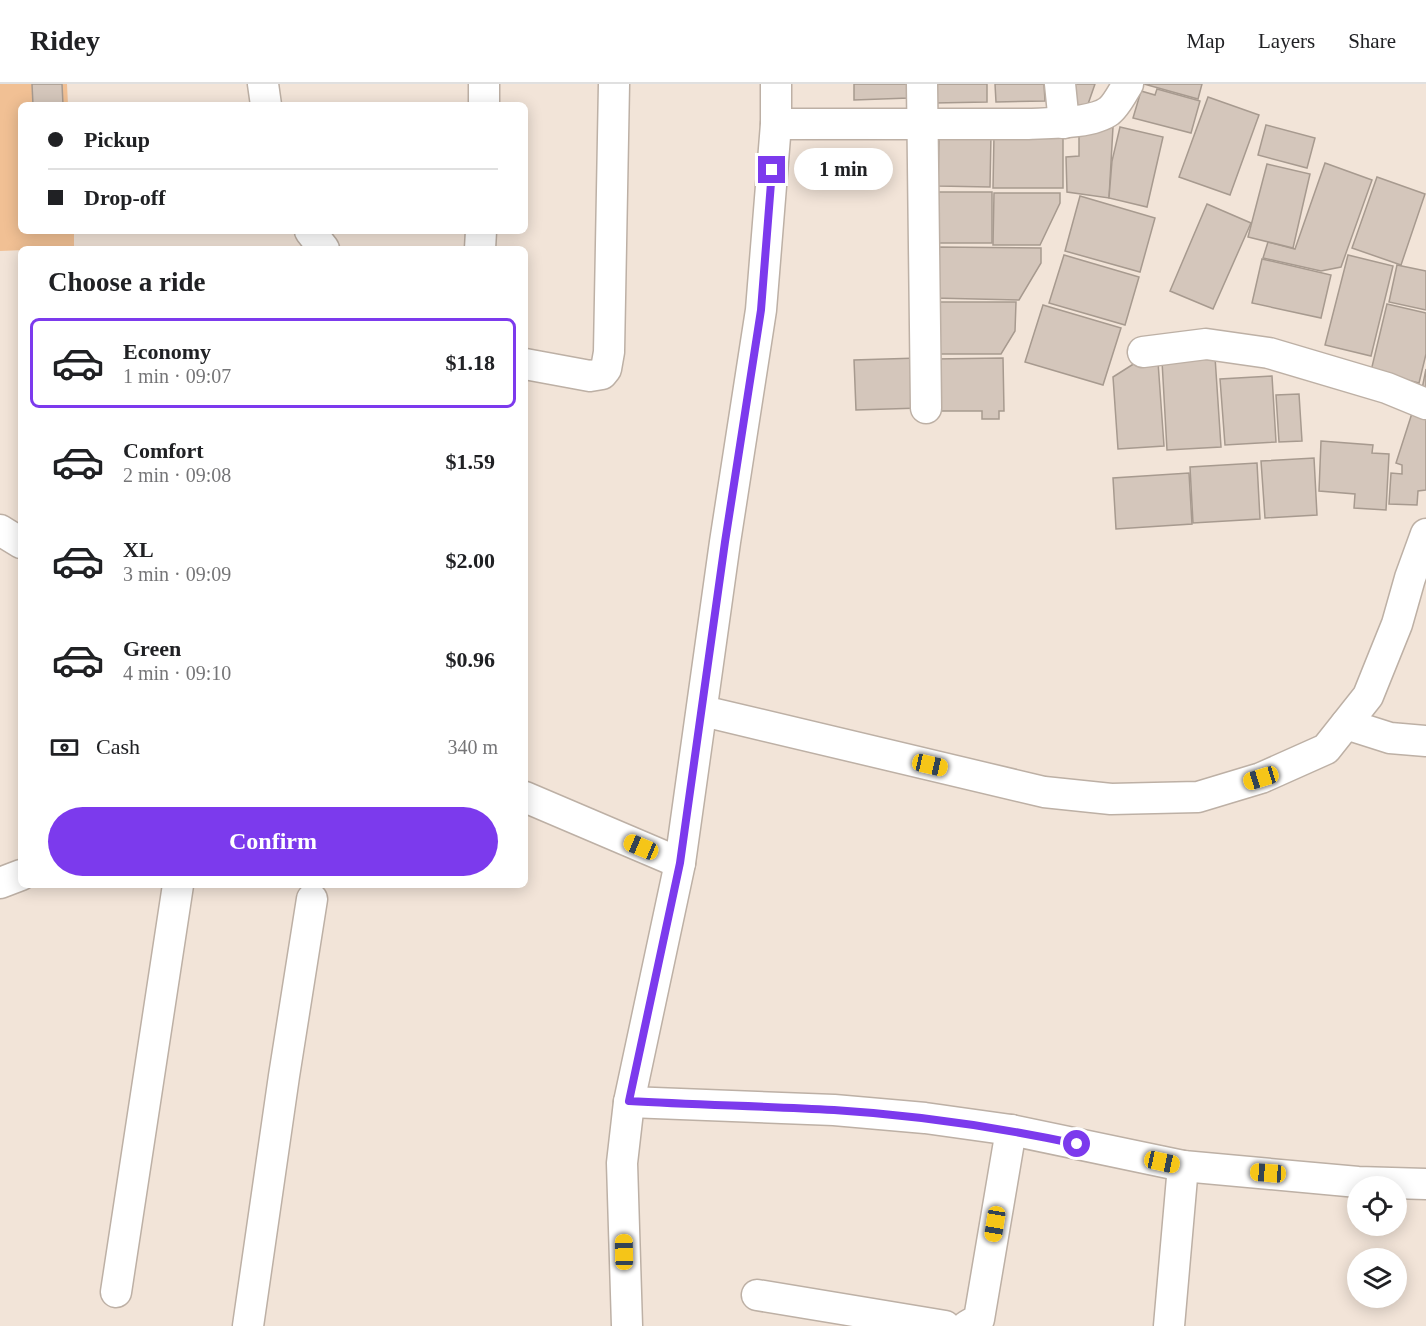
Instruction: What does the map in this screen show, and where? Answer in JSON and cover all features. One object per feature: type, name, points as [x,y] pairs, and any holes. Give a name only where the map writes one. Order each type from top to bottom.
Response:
[{"type":"street","points":[[263,84],[266,102]]},
{"type":"street","points":[[484,84],[484,102]]},
{"type":"street","points":[[528,365],[590,376],[602,375],[606,369],[610,316],[614,84]]},
{"type":"street","points":[[627,1326],[622,1163],[629,1101],[680,863],[725,542],[761,310],[776,124],[776,84]]},
{"type":"street","points":[[922,84],[926,408]]},
{"type":"street","points":[[1060,84],[1064,123]]},
{"type":"street","points":[[776,124],[1064,123],[1098,117],[1110,111],[1128,84]]},
{"type":"street","points":[[312,234],[322,246]]},
{"type":"street","points":[[1143,352],[1206,344],[1269,353],[1387,388],[1426,404]]},
{"type":"street","points":[[703,711],[1044,792],[1111,799],[1197,797],[1261,778],[1326,749],[1368,696],[1397,624],[1426,534]]},
{"type":"street","points":[[1346,724],[1390,738],[1426,741]]},
{"type":"street","points":[[528,799],[680,863]]},
{"type":"street","points":[[0,883],[18,876]]},
{"type":"street","points":[[116,1292],[178,888]]},
{"type":"street","points":[[248,1326],[312,899]]},
{"type":"street","points":[[629,1101],[834,1110],[926,1118],[1011,1130],[1183,1166],[1358,1182],[1426,1184]]},
{"type":"street","points":[[967,1326],[979,1319],[1011,1130]]},
{"type":"street","points":[[1169,1326],[1183,1166]]},
{"type":"street","points":[[758,1295],[945,1326]]},
{"type":"shaded area","points":[[0,84],[67,84],[68,102],[18,102],[18,234],[74,234],[74,246],[18,246],[18,250],[0,251]]},
{"type":"building","points":[[32,84],[62,84],[63,102],[33,102]]},
{"type":"building","points":[[854,84],[909,84],[909,98],[854,100]]},
{"type":"building","points":[[925,84],[987,84],[987,102],[934,103]]},
{"type":"building","points":[[995,84],[1044,84],[1045,101],[996,102]]},
{"type":"building","points":[[1070,84],[1095,84],[1087,107],[1070,107]]},
{"type":"building","points":[[1144,84],[1202,84],[1198,99]]},
{"type":"building","points":[[1157,89],[1200,101],[1191,133],[1133,118],[1141,91],[1155,95]]},
{"type":"building","points":[[1208,97],[1259,115],[1230,195],[1179,177]]},
{"type":"building","points":[[1266,125],[1315,138],[1307,168],[1258,155]]},
{"type":"building","points":[[1079,127],[1113,127],[1109,198],[1067,192],[1066,157],[1079,156]]},
{"type":"building","points":[[1120,127],[1163,137],[1147,207],[1109,198],[1112,161]]},
{"type":"building","points":[[939,134],[991,134],[990,187],[938,186]]},
{"type":"building","points":[[994,135],[1063,136],[1063,188],[993,188]]},
{"type":"building","points":[[1325,163],[1372,180],[1341,267],[1321,271],[1263,258],[1268,242],[1295,249]]},
{"type":"building","points":[[1267,164],[1310,174],[1293,248],[1248,237]]},
{"type":"building","points":[[1377,177],[1425,194],[1401,265],[1352,248]]},
{"type":"building","points":[[935,192],[992,192],[992,243],[935,243]]},
{"type":"building","points":[[994,193],[1060,193],[1060,203],[1040,245],[993,245]]},
{"type":"building","points":[[1080,196],[1155,218],[1140,272],[1065,251]]},
{"type":"building","points":[[1207,204],[1251,223],[1213,309],[1170,291]]},
{"type":"building","points":[[935,247],[1041,248],[1041,263],[1019,300],[934,298]]},
{"type":"building","points":[[1064,255],[1139,277],[1125,325],[1049,303]]},
{"type":"building","points":[[1348,255],[1393,266],[1371,356],[1325,345]]},
{"type":"building","points":[[1262,259],[1331,275],[1321,318],[1252,303]]},
{"type":"building","points":[[1397,265],[1426,271],[1426,310],[1389,302]]},
{"type":"building","points":[[936,302],[1016,302],[1015,331],[1001,354],[935,354]]},
{"type":"building","points":[[1387,304],[1426,313],[1426,354],[1419,383],[1371,371]]},
{"type":"building","points":[[1043,305],[1121,328],[1103,385],[1025,362]]},
{"type":"building","points":[[1215,357],[1221,447],[1167,450],[1162,361]]},
{"type":"building","points":[[918,358],[920,408],[856,410],[854,360]]},
{"type":"building","points":[[1003,358],[1004,411],[999,411],[999,419],[982,419],[982,411],[935,411],[934,359]]},
{"type":"building","points":[[1158,362],[1164,446],[1118,449],[1113,377],[1135,363]]},
{"type":"building","points":[[1426,369],[1426,390],[1422,389]]},
{"type":"building","points":[[1272,376],[1276,442],[1225,445],[1220,379]]},
{"type":"building","points":[[1299,394],[1302,441],[1279,442],[1276,395]]},
{"type":"building","points":[[1414,407],[1426,411],[1426,490],[1418,491],[1417,505],[1389,504],[1391,473],[1402,474],[1402,465],[1396,463]]},
{"type":"building","points":[[1321,441],[1373,445],[1372,453],[1389,454],[1386,510],[1354,508],[1355,494],[1319,491]]},
{"type":"building","points":[[1314,458],[1317,515],[1265,518],[1261,461]]},
{"type":"building","points":[[1257,463],[1260,519],[1193,523],[1190,467]]},
{"type":"building","points":[[1189,473],[1192,524],[1116,529],[1113,478]]},
{"type":"route","points":[[772,170],[761,310],[725,542],[680,863],[629,1101],[834,1110],[926,1118],[1011,1130],[1077,1144]]}]
